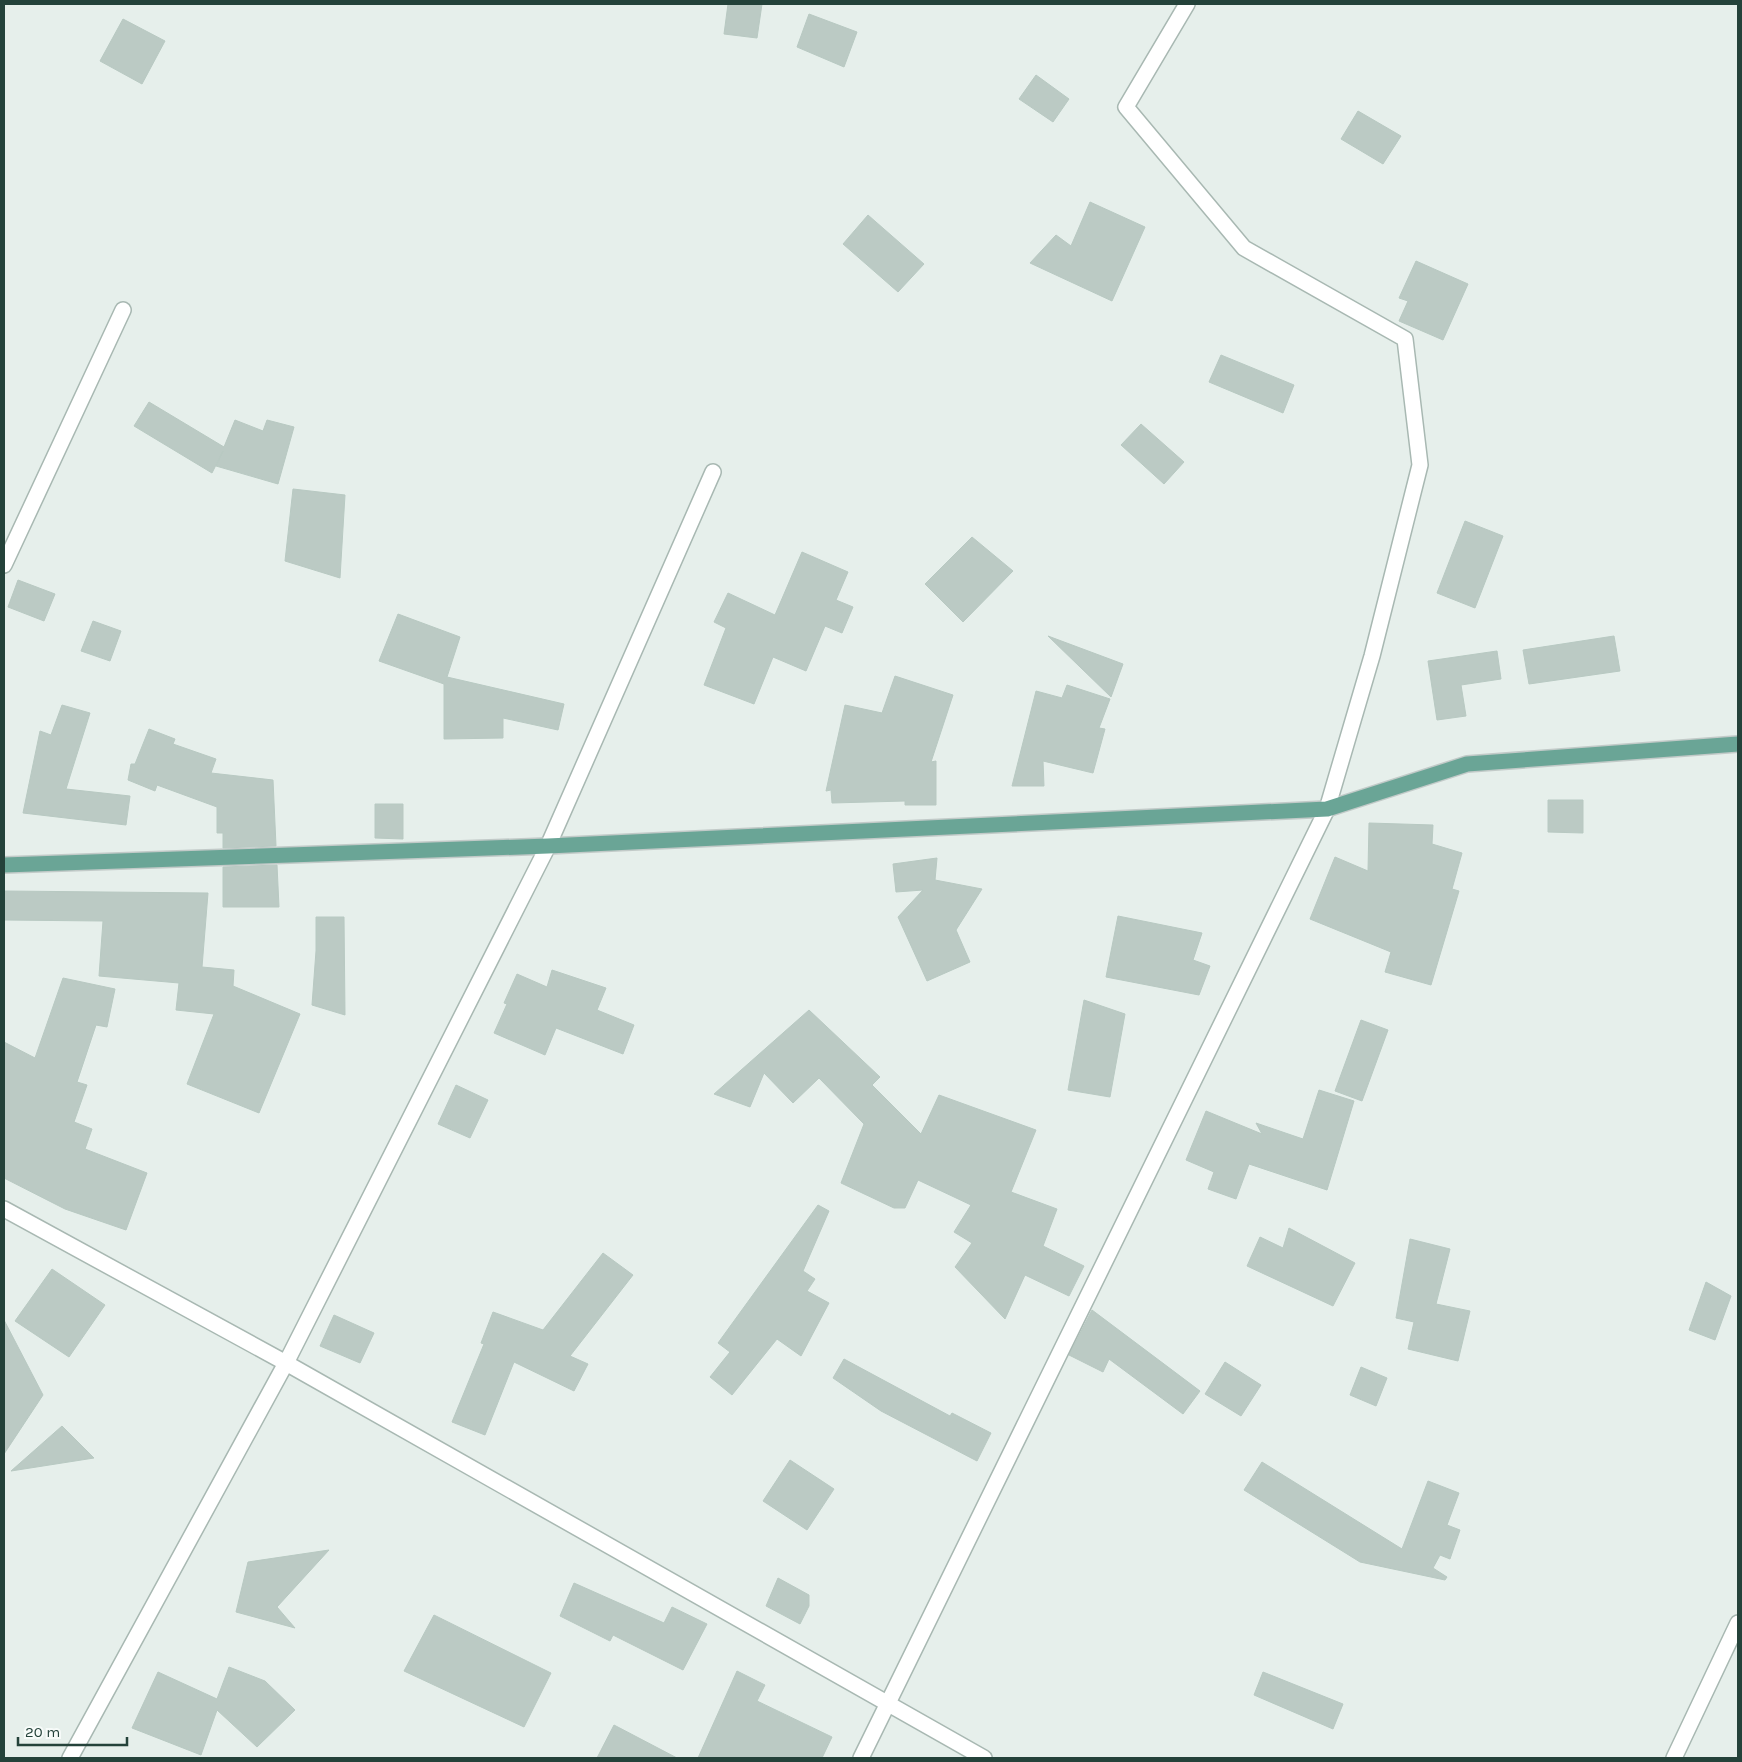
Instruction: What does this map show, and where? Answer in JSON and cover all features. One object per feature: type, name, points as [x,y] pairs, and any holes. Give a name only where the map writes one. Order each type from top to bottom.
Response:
[{"type":"main road","points":[[4,865],[548,846],[1327,809],[1467,764],[1738,744]]},
{"type":"street","points":[[861,1758],[1327,809],[1372,656],[1420,465],[1405,339],[1244,248],[1126,107],[1187,4]]},
{"type":"street","points":[[4,565],[123,310]]},
{"type":"street","points":[[70,1758],[286,1363],[548,846],[713,472]]},
{"type":"street","points":[[4,1209],[286,1363],[984,1758]]},
{"type":"street","points":[[1674,1758],[1738,1623]]},
{"type":"building","points":[[728,4],[762,4],[757,38],[724,34]]},
{"type":"building","points":[[809,14],[857,32],[844,67],[797,47]]},
{"type":"building","points":[[123,19],[165,41],[142,84],[100,61]]},
{"type":"building","points":[[1036,75],[1069,99],[1053,122],[1019,99]]},
{"type":"building","points":[[1358,111],[1401,136],[1383,164],[1341,139]]},
{"type":"building","points":[[1090,202],[1145,227],[1112,301],[1030,263],[1056,235],[1071,246]]},
{"type":"building","points":[[868,215],[924,264],[898,292],[843,244]]},
{"type":"building","points":[[1416,261],[1468,284],[1443,340],[1399,321],[1408,301],[1399,298]]},
{"type":"building","points":[[1221,355],[1294,385],[1283,413],[1209,382]]},
{"type":"building","points":[[149,402],[224,447],[235,420],[263,431],[267,420],[294,427],[278,484],[216,466],[223,451],[212,473],[134,426]]},
{"type":"building","points":[[1141,424],[1184,462],[1164,484],[1121,445]]},
{"type":"building","points":[[293,489],[345,495],[340,578],[285,561]]},
{"type":"building","points":[[1465,521],[1503,536],[1475,608],[1437,593]]},
{"type":"building","points":[[972,537],[1013,571],[963,622],[925,584]]},
{"type":"building","points":[[802,552],[848,572],[836,600],[853,607],[842,633],[825,626],[806,671],[773,657],[754,704],[704,685],[726,628],[714,622],[728,593],[775,615]]},
{"type":"building","points":[[18,580],[55,594],[44,621],[8,607]]},
{"type":"building","points":[[398,614],[460,637],[447,677],[564,704],[558,730],[503,718],[503,738],[444,739],[444,684],[379,661]]},
{"type":"building","points":[[93,621],[121,631],[110,661],[81,651]]},
{"type":"building","points":[[1048,636],[1123,664],[1111,697]]},
{"type":"building","points":[[1614,636],[1620,671],[1529,684],[1523,650]]},
{"type":"building","points":[[1497,651],[1501,679],[1461,685],[1466,716],[1437,720],[1428,661]]},
{"type":"building","points":[[895,676],[953,695],[931,762],[936,761],[936,805],[905,805],[905,801],[832,803],[831,790],[826,791],[845,705],[882,713]]},
{"type":"building","points":[[1067,685],[1110,699],[1099,728],[1105,729],[1093,773],[1043,761],[1044,786],[1012,786],[1036,691],[1062,698]]},
{"type":"building","points":[[62,705],[90,713],[66,789],[130,796],[126,825],[23,813],[40,731],[51,735]]},
{"type":"building","points":[[149,729],[175,739],[173,744],[216,759],[211,773],[273,780],[276,846],[223,848],[223,833],[217,833],[217,807],[157,785],[155,791],[128,780],[131,764],[135,764]]},
{"type":"building","points":[[1548,800],[1583,800],[1583,833],[1548,832]]},
{"type":"building","points":[[375,804],[403,804],[403,839],[375,838]]},
{"type":"building","points":[[1369,823],[1433,825],[1432,844],[1462,853],[1452,889],[1459,891],[1431,985],[1385,972],[1391,952],[1310,919],[1335,857],[1368,871]]},
{"type":"building","points":[[937,858],[935,880],[982,889],[956,930],[970,962],[927,981],[898,917],[923,890],[896,892],[893,864]]},
{"type":"building","points":[[277,865],[279,907],[223,907],[223,867]]},
{"type":"building","points":[[4,891],[208,893],[202,967],[234,970],[233,986],[300,1014],[259,1113],[187,1084],[214,1014],[176,1010],[179,983],[99,976],[103,921],[4,920]]},
{"type":"building","points":[[1118,916],[1202,933],[1193,960],[1210,966],[1199,995],[1106,977]]},
{"type":"building","points":[[316,917],[344,917],[345,1015],[312,1005],[316,951]]},
{"type":"building","points":[[552,970],[606,988],[597,1010],[634,1025],[623,1054],[556,1028],[545,1055],[494,1033],[507,1004],[504,1003],[517,974],[547,987]]},
{"type":"building","points":[[63,978],[115,989],[107,1027],[96,1025],[77,1082],[87,1085],[74,1122],[92,1129],[85,1149],[147,1173],[126,1230],[65,1209],[4,1178],[4,1042],[35,1058]]},
{"type":"building","points":[[1084,1000],[1125,1014],[1110,1097],[1068,1090]]},
{"type":"building","points":[[809,1010],[880,1077],[872,1085],[921,1134],[939,1095],[1036,1130],[1011,1192],[1057,1209],[1043,1246],[1084,1266],[1069,1296],[1025,1275],[1005,1319],[955,1267],[972,1243],[954,1232],[971,1205],[918,1180],[905,1208],[894,1208],[841,1183],[864,1124],[819,1078],[793,1103],[764,1073],[750,1107],[714,1094]]},
{"type":"building","points":[[1361,1020],[1388,1030],[1362,1101],[1335,1091]]},
{"type":"building","points":[[456,1085],[488,1100],[470,1138],[438,1124]]},
{"type":"building","points":[[1319,1090],[1354,1101],[1327,1190],[1249,1164],[1236,1199],[1208,1189],[1214,1172],[1186,1160],[1206,1111],[1262,1134],[1256,1123],[1303,1139]]},
{"type":"building","points":[[818,1205],[829,1211],[803,1271],[815,1279],[807,1291],[829,1303],[801,1356],[777,1339],[732,1395],[710,1377],[730,1352],[718,1343]]},
{"type":"building","points":[[1289,1228],[1355,1263],[1333,1306],[1247,1266],[1260,1237],[1283,1248]]},
{"type":"building","points":[[1410,1239],[1450,1249],[1436,1304],[1470,1311],[1458,1361],[1408,1349],[1414,1322],[1396,1318]]},
{"type":"building","points":[[603,1253],[633,1275],[570,1356],[588,1364],[574,1391],[514,1362],[485,1435],[452,1422],[484,1344],[481,1343],[493,1312],[543,1330]]},
{"type":"building","points":[[52,1269],[105,1305],[69,1357],[15,1321]]},
{"type":"building","points":[[1706,1282],[1731,1296],[1715,1340],[1689,1330]]},
{"type":"building","points":[[1092,1310],[1200,1391],[1183,1414],[1109,1359],[1103,1372],[1069,1355]]},
{"type":"building","points":[[334,1315],[374,1333],[360,1363],[320,1346]]},
{"type":"building","points":[[4,1320],[43,1395],[4,1454]]},
{"type":"building","points":[[844,1359],[950,1416],[952,1413],[991,1433],[977,1461],[881,1411],[833,1378]]},
{"type":"building","points":[[1225,1362],[1261,1385],[1241,1416],[1205,1394]]},
{"type":"building","points":[[1361,1367],[1387,1378],[1376,1406],[1350,1395]]},
{"type":"building","points":[[62,1426],[94,1458],[11,1471]]},
{"type":"building","points":[[790,1460],[834,1489],[807,1530],[763,1501]]},
{"type":"building","points":[[1262,1462],[1402,1549],[1428,1481],[1459,1493],[1447,1525],[1460,1530],[1450,1559],[1440,1555],[1433,1568],[1447,1577],[1445,1580],[1360,1562],[1244,1490]]},
{"type":"building","points":[[329,1550],[277,1607],[295,1628],[236,1612],[248,1562]]},
{"type":"building","points":[[778,1578],[809,1595],[809,1606],[800,1624],[766,1606]]},
{"type":"building","points":[[574,1583],[664,1623],[672,1607],[707,1624],[683,1670],[613,1635],[610,1641],[560,1616]]},
{"type":"building","points":[[434,1615],[551,1673],[524,1727],[404,1671]]},
{"type":"building","points":[[229,1667],[265,1681],[295,1710],[257,1747],[217,1710],[201,1755],[132,1728],[158,1672],[217,1699]]},
{"type":"building","points":[[737,1671],[765,1685],[757,1701],[832,1737],[822,1758],[698,1758]]},
{"type":"building","points":[[1263,1672],[1343,1704],[1333,1729],[1254,1695]]},
{"type":"building","points":[[614,1725],[677,1758],[597,1758]]}]
